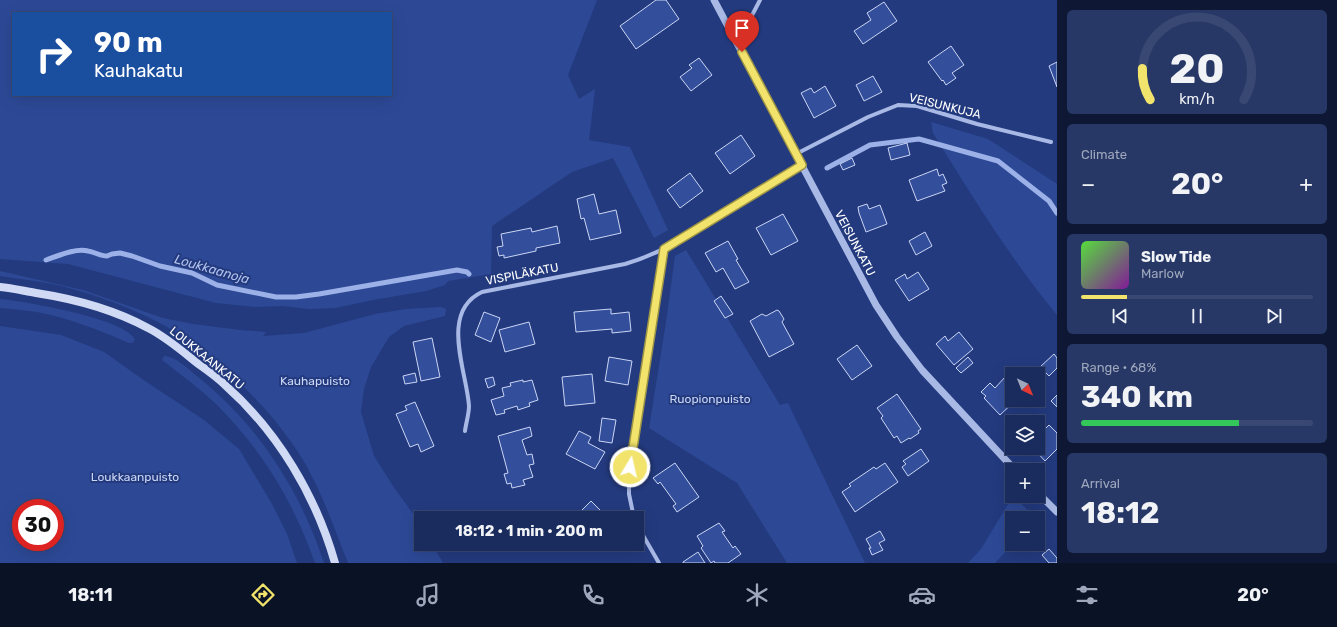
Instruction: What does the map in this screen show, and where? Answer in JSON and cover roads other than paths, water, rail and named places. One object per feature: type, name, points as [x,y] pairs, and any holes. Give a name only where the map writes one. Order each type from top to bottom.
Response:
[{"type":"main road","name":"LOUKKAANKATU","points":[[0,287],[66,298],[98,306],[131,319],[173,343],[226,385],[276,441],[307,492],[328,537],[335,563]]},
{"type":"street","name":"VEISUNKATU","points":[[714,0],[876,305],[897,337],[922,370],[1008,463]]},
{"type":"street","points":[[735,39],[748,23],[760,0]]},
{"type":"street","name":"VEISUNKUJA","points":[[796,154],[868,116],[898,105],[917,106],[977,124],[1051,142]]},
{"type":"street","name":"VISPILÄKATU","points":[[465,431],[469,407],[459,352],[459,332],[462,311],[473,296],[482,292],[625,264],[645,258],[664,249],[802,165]]},
{"type":"street","points":[[633,511],[629,494],[630,467],[664,249]]},
{"type":"street","points":[[1045,500],[1057,512]]},
{"type":"street","points":[[644,537],[659,563]]},
{"type":"waterway","points":[[827,168],[870,145],[919,139],[998,161],[1049,201],[1057,213]]},
{"type":"waterway","name":"Loukkaanoja","points":[[46,260],[67,253],[83,250],[107,256],[120,253],[160,266],[192,273],[217,285],[276,297],[296,297],[319,294],[457,270],[467,272],[469,274]]},
{"type":"park label","name":"Kauhapuisto","points":[[315,381]]},
{"type":"park label","name":"Ruopionpuisto","points":[[710,399]]},
{"type":"park label","name":"Loukkaanpuisto","points":[[135,477]]}]
